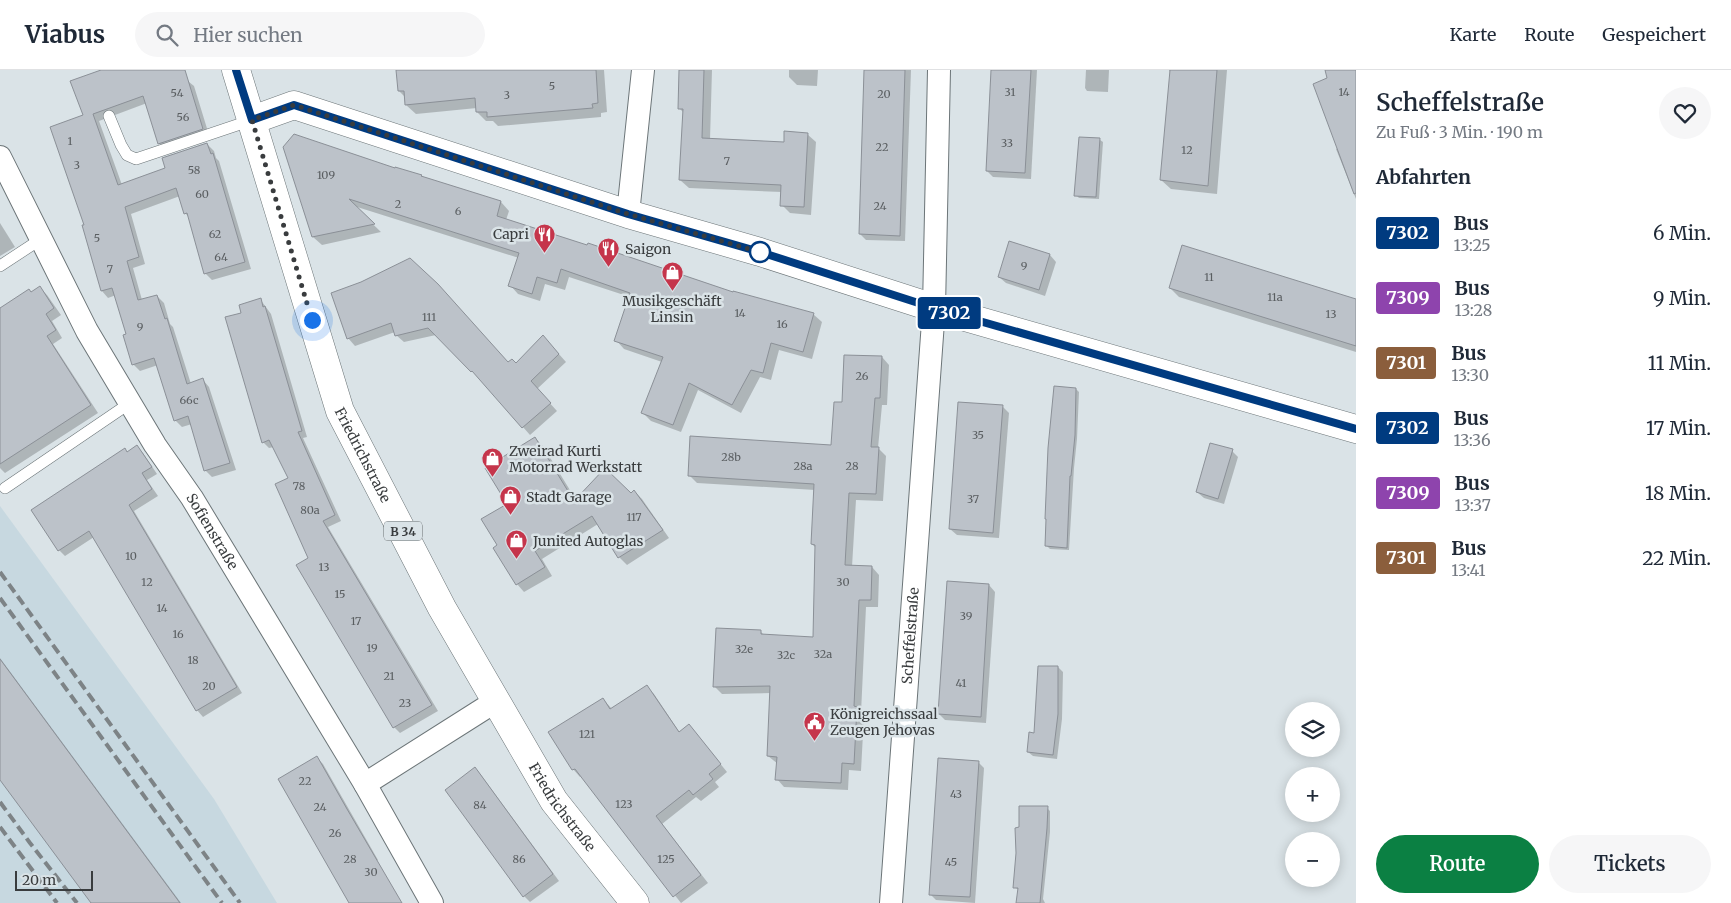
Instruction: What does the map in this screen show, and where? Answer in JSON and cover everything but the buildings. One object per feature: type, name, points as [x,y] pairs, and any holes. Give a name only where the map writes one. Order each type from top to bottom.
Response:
[{"type":"street","name":"Friedrichstraße","points":[[236,70],[340,410],[442,608],[554,801],[634,903]]},
{"type":"street","points":[[628,214],[643,70]]},
{"type":"street","name":"Scheffelstraße","points":[[891,903],[934,308],[939,70]]},
{"type":"street","points":[[252,120],[294,105],[628,214],[760,252],[934,308],[1356,429]]},
{"type":"street","name":"Sofienstraße","points":[[0,157],[87,331],[155,445],[192,498],[365,784],[432,903]]},
{"type":"street","points":[[365,784],[496,701]]},
{"type":"lane","points":[[109,116],[127,155],[136,159],[252,120]]},
{"type":"lane","points":[[0,266],[41,239]]},
{"type":"lane","points":[[5,488],[130,403]]},
{"type":"shaded area","points":[[0,506],[214,799],[277,903],[0,903]]},
{"type":"railway","points":[[0,572],[240,903]]},
{"type":"railway","points":[[0,598],[222,903]]},
{"type":"railway","points":[[0,802],[77,903]]},
{"type":"railway","points":[[0,827],[57,903]]},
{"type":"bus line","name":"7302","points":[[236,70],[252,120],[294,105],[628,214],[760,252],[934,308],[1356,429]]},
{"type":"place","name":"Capri","points":[[545,253]]},
{"type":"place","name":"Saigon","points":[[609,268]]},
{"type":"place","name":"Musikgeschäft Linsin","points":[[672,292]]},
{"type":"place","name":"Zweirad Kurti Motorrad Werkstatt","points":[[493,478]]},
{"type":"place","name":"Stadt Garage","points":[[510,516]]},
{"type":"place","name":"Junited Autoglas","points":[[517,560]]},
{"type":"place","name":"Königreichssaal Zeugen Jehovas","points":[[814,741]]},
{"type":"route","points":[[312,320],[252,120],[294,105],[628,214],[760,252]]}]
